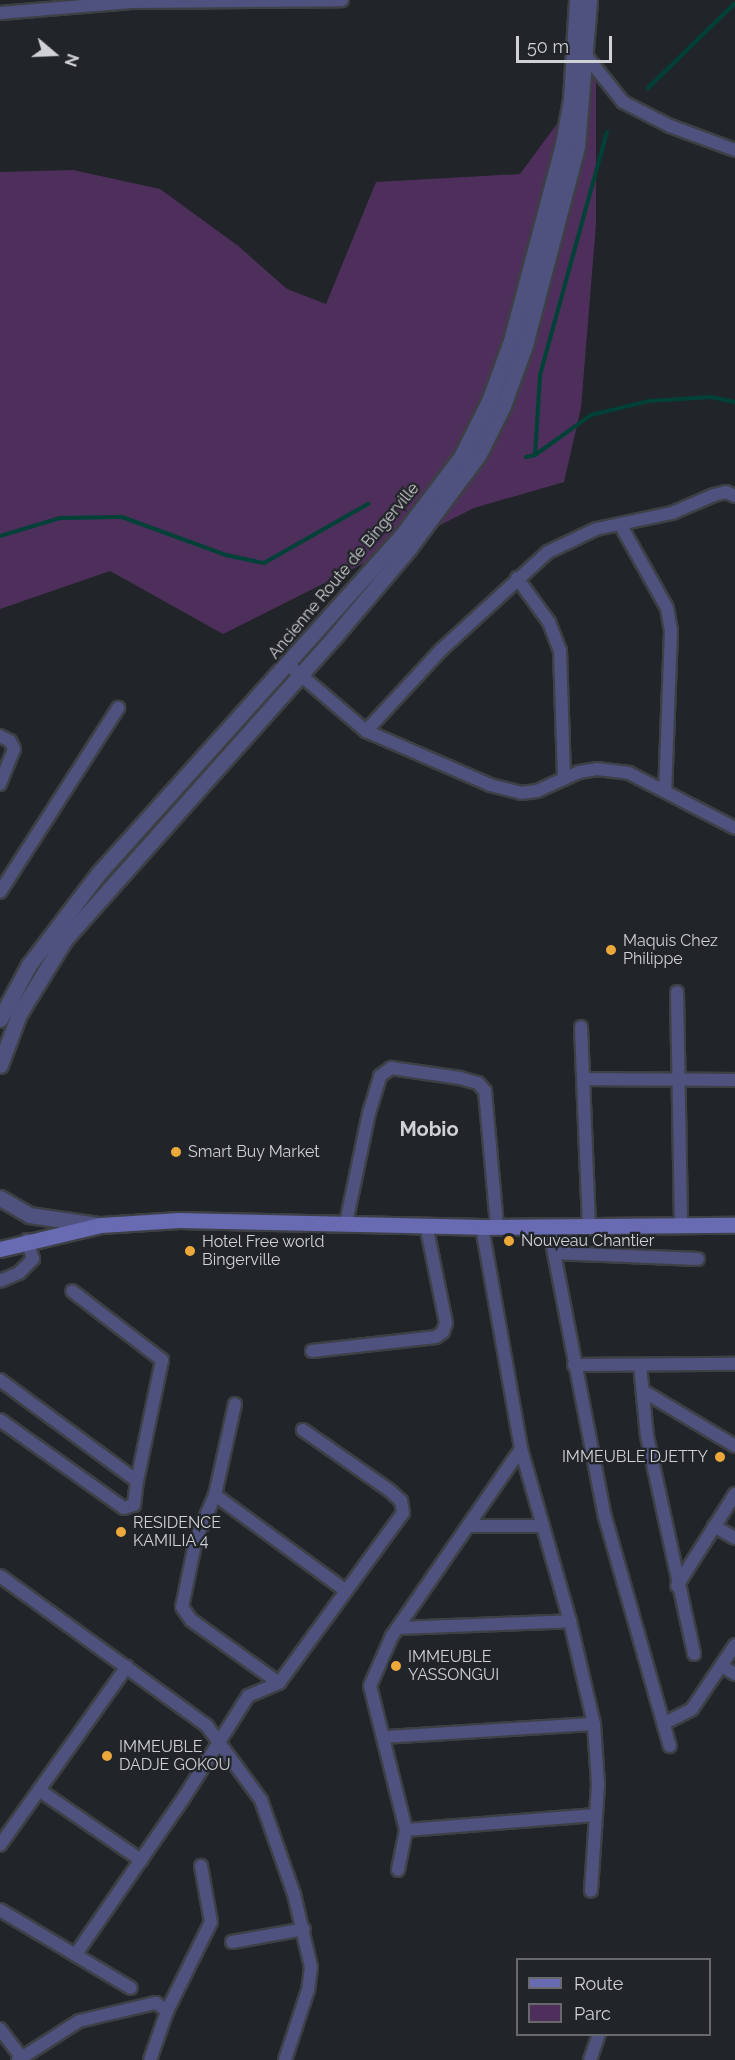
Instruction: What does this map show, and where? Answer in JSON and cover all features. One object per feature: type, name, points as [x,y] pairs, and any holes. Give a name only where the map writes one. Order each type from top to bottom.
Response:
[{"type":"main road","points":[[0,1249],[27,1240],[101,1225],[179,1220],[549,1227],[735,1225]]},
{"type":"street","points":[[0,13],[56,3],[342,0]]},
{"type":"street","name":"Ancienne Route de Bingerville","points":[[0,1065],[19,1014],[65,939],[295,670],[402,536],[460,458],[489,401],[511,341],[563,144],[571,99],[577,0]]},
{"type":"street","name":"Ancienne Route de Bingerville","points":[[0,1017],[57,924],[409,548],[479,454],[503,406],[525,345],[577,147],[587,57],[590,0]]},
{"type":"street","points":[[587,57],[623,102],[670,126],[735,150]]},
{"type":"street","points":[[366,731],[441,650],[548,552],[596,529],[672,513],[726,492],[735,496]]},
{"type":"street","points":[[620,524],[667,608],[672,632],[665,791]]},
{"type":"street","points":[[517,578],[549,622],[560,650],[564,779]]},
{"type":"street","name":"Ancienne Route de Bingerville","points":[[295,670],[366,731],[506,790],[537,791],[564,779],[597,769],[629,773],[735,828]]},
{"type":"street","points":[[1,887],[118,708]]},
{"type":"street","points":[[0,736],[10,741],[14,749],[0,784]]},
{"type":"street","points":[[677,992],[681,1226]]},
{"type":"street","points":[[581,1027],[589,1227]]},
{"type":"street","points":[[346,1223],[380,1076],[391,1068],[460,1078],[478,1083],[485,1091],[489,1226],[521,1449],[570,1621],[598,1751],[591,1891]]},
{"type":"street","points":[[583,1079],[735,1080]]},
{"type":"street","points":[[0,1198],[29,1215],[101,1225]]},
{"type":"street","points":[[312,1351],[436,1337],[443,1332],[446,1323],[426,1225]]},
{"type":"street","points":[[549,1227],[605,1517],[670,1746]]},
{"type":"street","points":[[0,1281],[19,1273],[33,1259],[27,1240]]},
{"type":"street","points":[[554,1253],[698,1259]]},
{"type":"street","points":[[0,1420],[124,1508],[134,1504],[162,1360],[72,1290]]},
{"type":"street","points":[[574,1365],[735,1364]]},
{"type":"street","points":[[640,1365],[647,1436],[677,1586],[694,1654]]},
{"type":"street","points":[[0,1380],[137,1481]]},
{"type":"street","points":[[643,1391],[735,1446]]},
{"type":"street","points":[[235,1404],[216,1495],[196,1539],[182,1607],[191,1620],[279,1683]]},
{"type":"street","points":[[76,1954],[220,1742],[248,1696],[279,1683],[403,1513],[401,1501],[303,1430]]},
{"type":"street","points":[[398,1870],[406,1830],[385,1737],[373,1710],[370,1686],[387,1644],[521,1449]]},
{"type":"street","points":[[677,1586],[735,1494]]},
{"type":"street","points":[[216,1495],[346,1590]]},
{"type":"street","points":[[469,1526],[543,1526]]},
{"type":"street","points":[[714,1526],[735,1538]]},
{"type":"street","points":[[0,1576],[207,1726],[261,1800],[304,1929],[310,1979],[285,2060]]},
{"type":"street","points":[[399,1628],[570,1621]]},
{"type":"street","points":[[664,1724],[692,1709],[735,1645]]},
{"type":"street","points":[[0,1845],[127,1666]]},
{"type":"street","points":[[722,1666],[735,1674]]},
{"type":"street","points":[[385,1737],[594,1724]]},
{"type":"street","points":[[39,1790],[141,1860]]},
{"type":"street","points":[[406,1830],[595,1815]]},
{"type":"street","points":[[150,2060],[167,2011],[211,1922],[201,1866]]},
{"type":"street","points":[[0,1910],[131,1988]]},
{"type":"street","points":[[232,1942],[304,1929]]},
{"type":"street","points":[[0,2029],[20,2059],[79,2021],[156,2003],[167,2011]]},
{"type":"street","points":[[590,2060],[598,2036]]},
{"type":"green space","points":[[596,71],[596,224],[581,408],[564,482],[474,508],[223,634],[110,571],[0,609],[0,172],[73,170],[160,189],[237,245],[287,289],[326,304],[376,182],[520,174]]},
{"type":"waterway","points":[[648,88],[735,3]]},
{"type":"waterway","points":[[526,457],[535,455],[540,375],[607,132]]},
{"type":"waterway","points":[[535,455],[591,415],[649,401],[711,397],[735,402]]},
{"type":"waterway","points":[[0,536],[60,518],[122,517],[226,555],[264,563],[368,504]]},
{"type":"place","name":"Maquis Chez Philippe","points":[[611,950]]},
{"type":"place","name":"Smart Buy Market","points":[[176,1152]]},
{"type":"place","name":"Nouveau Chantier","points":[[509,1241]]},
{"type":"place","name":"Hotel Free world Bingerville","points":[[190,1251]]},
{"type":"place","name":"IMMEUBLE DJETTY","points":[[720,1457]]},
{"type":"place","name":"RESIDENCE KAMILIA 4","points":[[121,1532]]},
{"type":"place","name":"IMMEUBLE YASSONGUI","points":[[396,1666]]},
{"type":"place","name":"IMMEUBLE DADJE GOKOU","points":[[107,1756]]},
{"type":"district","name":"Mobio","points":[[429,1129]]}]
